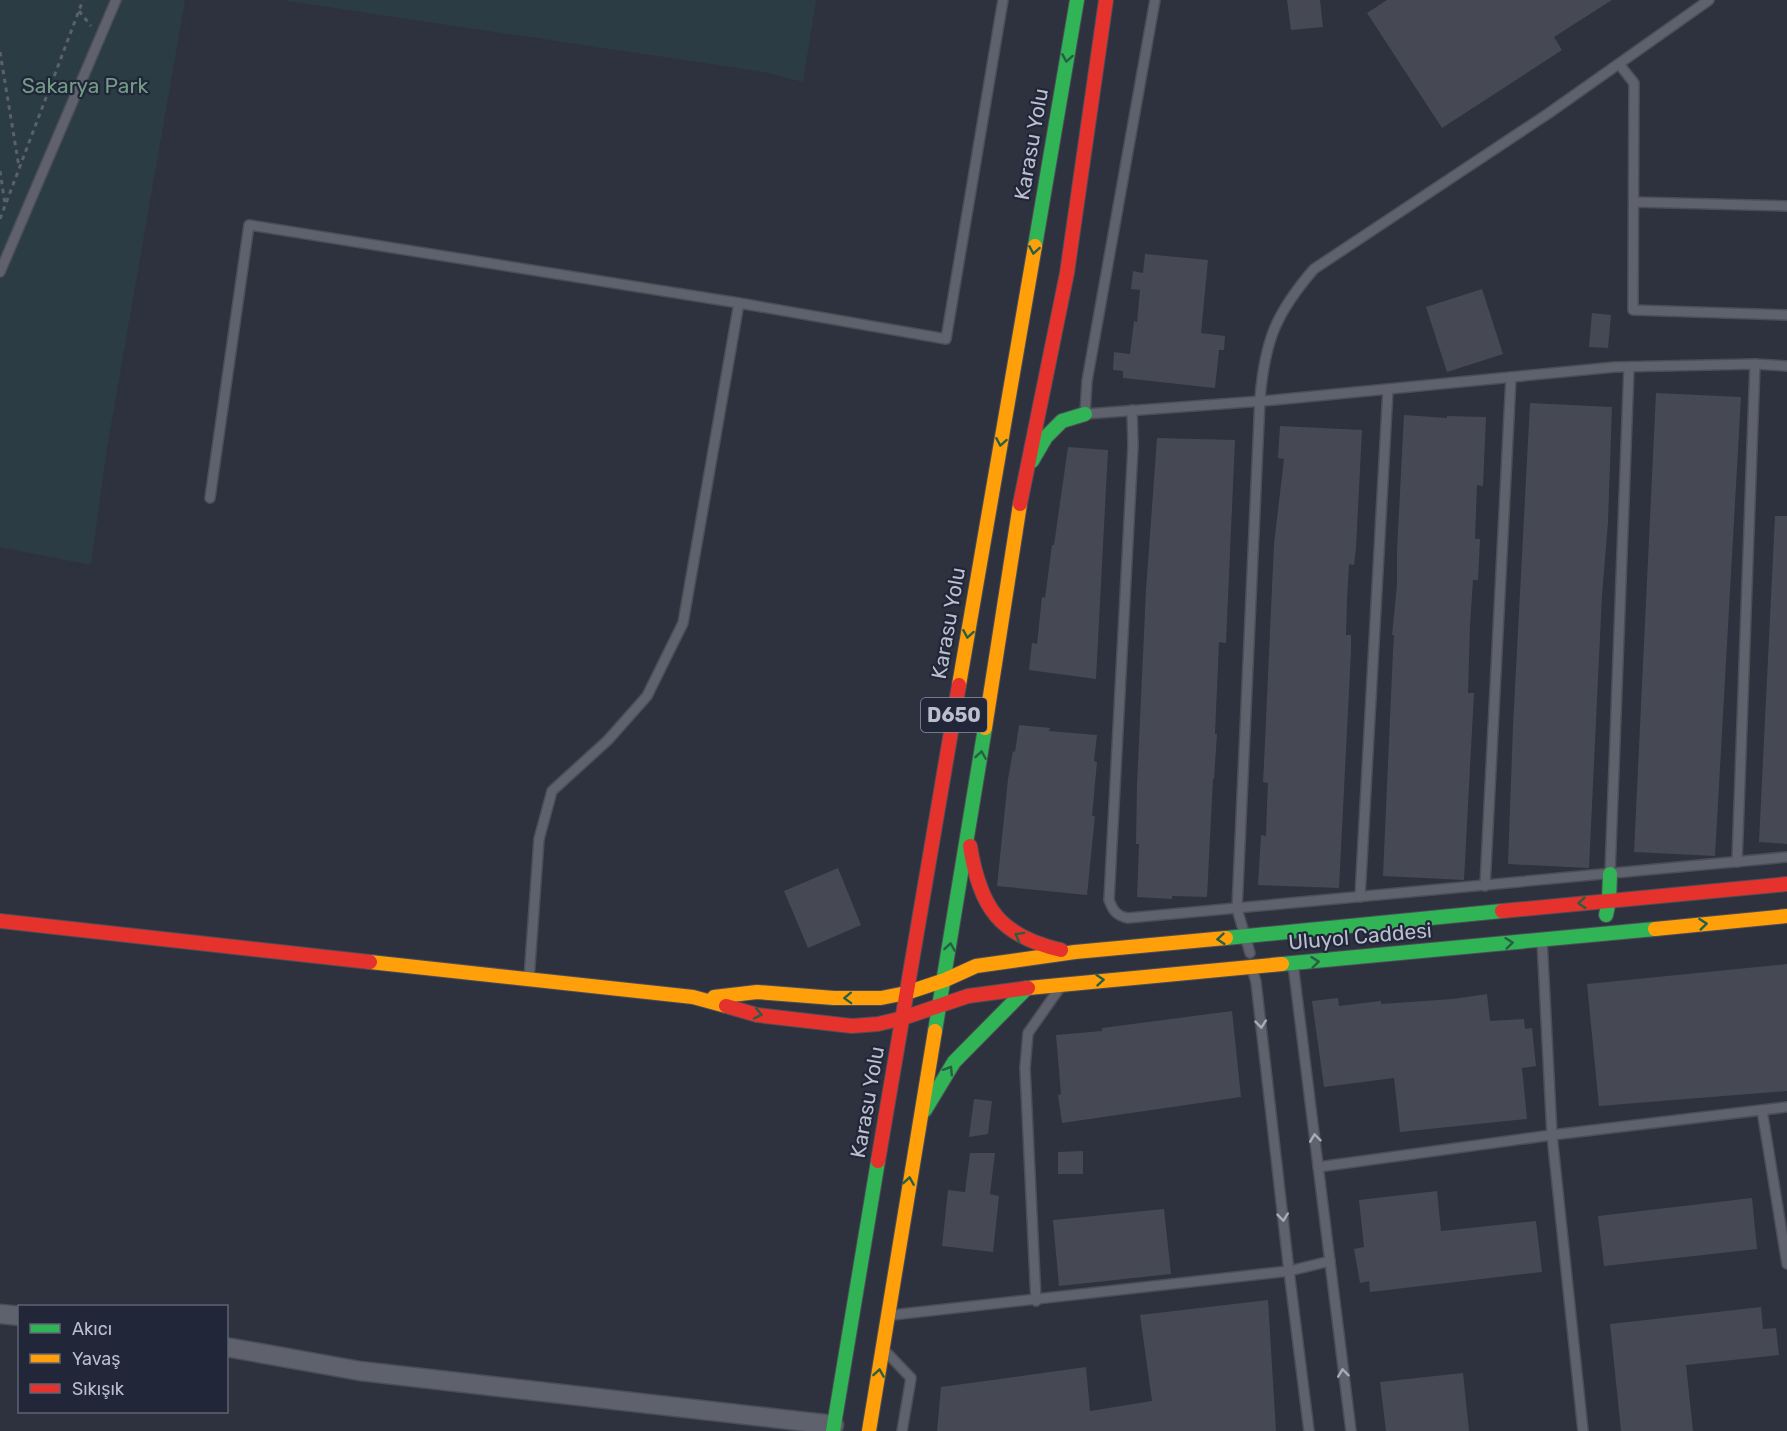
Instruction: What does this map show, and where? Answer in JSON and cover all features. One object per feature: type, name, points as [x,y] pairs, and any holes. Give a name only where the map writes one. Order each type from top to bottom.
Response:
[{"type":"main road","name":"Karasu Yolu","points":[[834,1428],[906,993],[1077,0]]},
{"type":"main road","name":"D650","points":[[869,1431],[919,1120],[945,980],[1025,472],[1066,273],[1106,4]]},
{"type":"main road","points":[[1025,472],[1046,437],[1062,421],[1085,414]]},
{"type":"main road","points":[[969,825],[975,870],[985,902],[993,915],[1018,936],[1051,949],[1075,952]]},
{"type":"main road","points":[[1542,940],[1543,933],[1596,924],[1605,919],[1609,901],[1610,874]]},
{"type":"main road","name":"Uluyol Caddesi","points":[[702,998],[757,992],[834,999],[881,998],[906,993],[945,980],[976,966],[1075,952],[1787,884]]},
{"type":"main road","name":"Uluyol Caddesi","points":[[702,998],[757,1015],[841,1025],[878,1024],[939,1007],[968,996],[1251,960],[1293,964],[1787,916]]},
{"type":"main road","points":[[0,921],[702,998]]},
{"type":"main road","points":[[1251,960],[1253,948],[1345,937],[1397,922]]},
{"type":"main road","points":[[919,1120],[954,1062],[1027,988]]},
{"type":"street","points":[[0,1314],[18,1316]]},
{"type":"street","points":[[228,1347],[360,1371],[834,1428]]},
{"type":"lane","points":[[0,272],[116,0]]},
{"type":"lane","points":[[210,498],[249,225],[739,303],[946,339],[1003,0]]},
{"type":"lane","points":[[1155,0],[1087,381],[1085,414],[1260,401],[1629,367],[1755,364],[1787,366]]},
{"type":"lane","points":[[1310,1431],[1288,1270],[1256,982],[1237,909],[1260,401],[1263,369],[1269,342],[1279,316],[1295,291],[1314,269],[1549,113],[1619,64],[1695,4],[1709,0]]},
{"type":"lane","points":[[1619,64],[1634,83],[1633,310],[1787,315]]},
{"type":"lane","points":[[1634,202],[1787,206]]},
{"type":"lane","points":[[528,979],[539,839],[552,792],[608,740],[647,696],[683,623],[739,303]]},
{"type":"lane","points":[[1737,862],[1755,364]]},
{"type":"lane","points":[[1610,874],[1629,367]]},
{"type":"lane","points":[[1485,886],[1511,377]]},
{"type":"lane","points":[[1360,897],[1388,389]]},
{"type":"lane","points":[[1132,410],[1133,446],[1109,900],[1112,909],[1119,916],[1128,918],[1237,909],[1787,857]]},
{"type":"lane","points":[[1542,940],[1552,1135],[1584,1431]]},
{"type":"lane","points":[[1293,964],[1351,1431]]},
{"type":"lane","points":[[1036,1300],[1025,1068],[1028,1033],[1062,984]]},
{"type":"lane","points":[[1318,1167],[1552,1135],[1787,1107]]},
{"type":"lane","points":[[1762,1110],[1787,1264]]},
{"type":"lane","points":[[888,1316],[1288,1270],[1330,1261]]},
{"type":"lane","points":[[883,1348],[911,1378],[902,1431]]},
{"type":"path","points":[[0,219],[83,0]]},
{"type":"path","points":[[0,52],[19,169]]},
{"type":"path","points":[[0,171],[5,206]]},
{"type":"green space","name":"Sakarya Park","points":[[0,0],[185,0],[106,454],[91,565],[0,547]]},
{"type":"green space","points":[[281,0],[816,0],[803,82],[764,72]]},
{"type":"building","points":[[1287,0],[1320,0],[1323,27],[1291,30]]},
{"type":"building","points":[[1387,0],[1612,0],[1554,37],[1562,50],[1442,128],[1367,13]]},
{"type":"building","points":[[1145,254],[1208,260],[1201,333],[1225,336],[1224,350],[1219,350],[1215,388],[1123,378],[1123,371],[1113,370],[1114,352],[1130,354],[1134,321],[1137,322],[1140,290],[1131,289],[1133,271],[1143,273]]},
{"type":"building","points":[[1482,289],[1503,354],[1447,372],[1426,307]]},
{"type":"building","points":[[1592,313],[1611,315],[1608,348],[1589,347]]},
{"type":"building","points":[[1656,393],[1741,397],[1715,856],[1634,852]]},
{"type":"building","points":[[1530,403],[1612,407],[1589,868],[1508,864]]},
{"type":"building","points":[[1404,415],[1447,418],[1447,416],[1486,417],[1483,486],[1477,485],[1475,539],[1480,539],[1478,580],[1473,580],[1470,625],[1468,693],[1474,693],[1464,880],[1383,876],[1394,635],[1392,635],[1397,585]]},
{"type":"building","points":[[1280,426],[1362,430],[1356,548],[1354,565],[1349,564],[1347,601],[1346,635],[1351,635],[1351,652],[1339,888],[1258,885],[1261,835],[1266,836],[1268,783],[1263,782],[1274,544],[1284,459],[1278,458]]},
{"type":"building","points":[[1157,438],[1235,440],[1226,643],[1219,642],[1215,734],[1217,734],[1207,897],[1172,896],[1172,899],[1137,897],[1139,844],[1136,844],[1137,784],[1146,590]]},
{"type":"building","points":[[1068,447],[1108,450],[1096,679],[1029,670],[1032,643],[1037,644],[1042,597],[1045,598]]},
{"type":"building","points":[[1775,516],[1787,516],[1787,844],[1759,842]]},
{"type":"building","points":[[1019,725],[1050,728],[1049,731],[1097,735],[1092,816],[1095,816],[1087,895],[997,886],[1008,779]]},
{"type":"building","points":[[838,868],[861,925],[808,948],[784,891]]},
{"type":"building","points":[[1787,964],[1787,1091],[1599,1106],[1587,984]]},
{"type":"building","points":[[1487,994],[1490,1021],[1524,1019],[1525,1029],[1532,1028],[1536,1066],[1522,1068],[1527,1119],[1400,1132],[1394,1078],[1324,1087],[1312,1001],[1338,998],[1339,1006],[1381,1001],[1381,1004],[1453,999]]},
{"type":"building","points":[[1232,1011],[1241,1097],[1062,1123],[1058,1095],[1061,1094],[1056,1035],[1102,1031],[1102,1028]]},
{"type":"building","points":[[974,1099],[992,1101],[988,1134],[969,1137]]},
{"type":"building","points":[[1083,1151],[1083,1174],[1058,1174],[1058,1152]]},
{"type":"building","points":[[970,1153],[995,1153],[990,1194],[999,1196],[993,1252],[942,1246],[948,1190],[965,1192]]},
{"type":"building","points":[[1437,1191],[1441,1231],[1536,1221],[1542,1272],[1370,1292],[1369,1281],[1360,1283],[1354,1249],[1364,1247],[1359,1200]]},
{"type":"building","points":[[1752,1198],[1757,1249],[1604,1266],[1598,1216]]},
{"type":"building","points":[[1164,1209],[1171,1274],[1059,1286],[1053,1220]]},
{"type":"building","points":[[1268,1300],[1276,1431],[937,1431],[941,1387],[1086,1367],[1090,1411],[1152,1401],[1140,1315]]},
{"type":"building","points":[[1761,1307],[1763,1329],[1776,1328],[1779,1355],[1686,1365],[1693,1431],[1621,1431],[1610,1324]]},
{"type":"building","points":[[1463,1373],[1469,1431],[1386,1431],[1380,1382]]},
{"type":"traffic: fast","points":[[1035,246],[1077,0]]},
{"type":"traffic: fast","points":[[1032,461],[1046,437],[1062,421],[1085,414]]},
{"type":"traffic: fast","points":[[935,1031],[985,728]]},
{"type":"traffic: fast","points":[[1606,915],[1610,874]]},
{"type":"traffic: fast","points":[[1226,938],[1502,911]]},
{"type":"traffic: fast","points":[[1282,964],[1655,929]]},
{"type":"traffic: fast","points":[[925,1110],[954,1062],[1027,988]]},
{"type":"traffic: fast","points":[[833,1431],[878,1161]]},
{"type":"traffic: slow","points":[[959,685],[1035,246]]},
{"type":"traffic: slow","points":[[985,728],[1020,504]]},
{"type":"traffic: slow","points":[[1655,929],[1787,916]]},
{"type":"traffic: slow","points":[[714,997],[757,992],[834,998],[881,998],[906,993],[945,980],[976,966],[1075,952],[1226,938]]},
{"type":"traffic: slow","points":[[370,962],[693,997],[726,1006]]},
{"type":"traffic: slow","points":[[1028,988],[1282,964]]},
{"type":"traffic: slow","points":[[869,1431],[935,1031]]},
{"type":"traffic: jam","points":[[1020,504],[1067,273],[1106,0]]},
{"type":"traffic: jam","points":[[878,1161],[959,685]]},
{"type":"traffic: jam","points":[[970,846],[980,886],[996,916],[1022,936],[1061,950]]},
{"type":"traffic: jam","points":[[1502,911],[1787,884]]},
{"type":"traffic: jam","points":[[0,921],[370,962]]},
{"type":"traffic: jam","points":[[726,1006],[757,1015],[852,1026],[878,1024],[903,1018],[968,996],[1028,988]]}]
